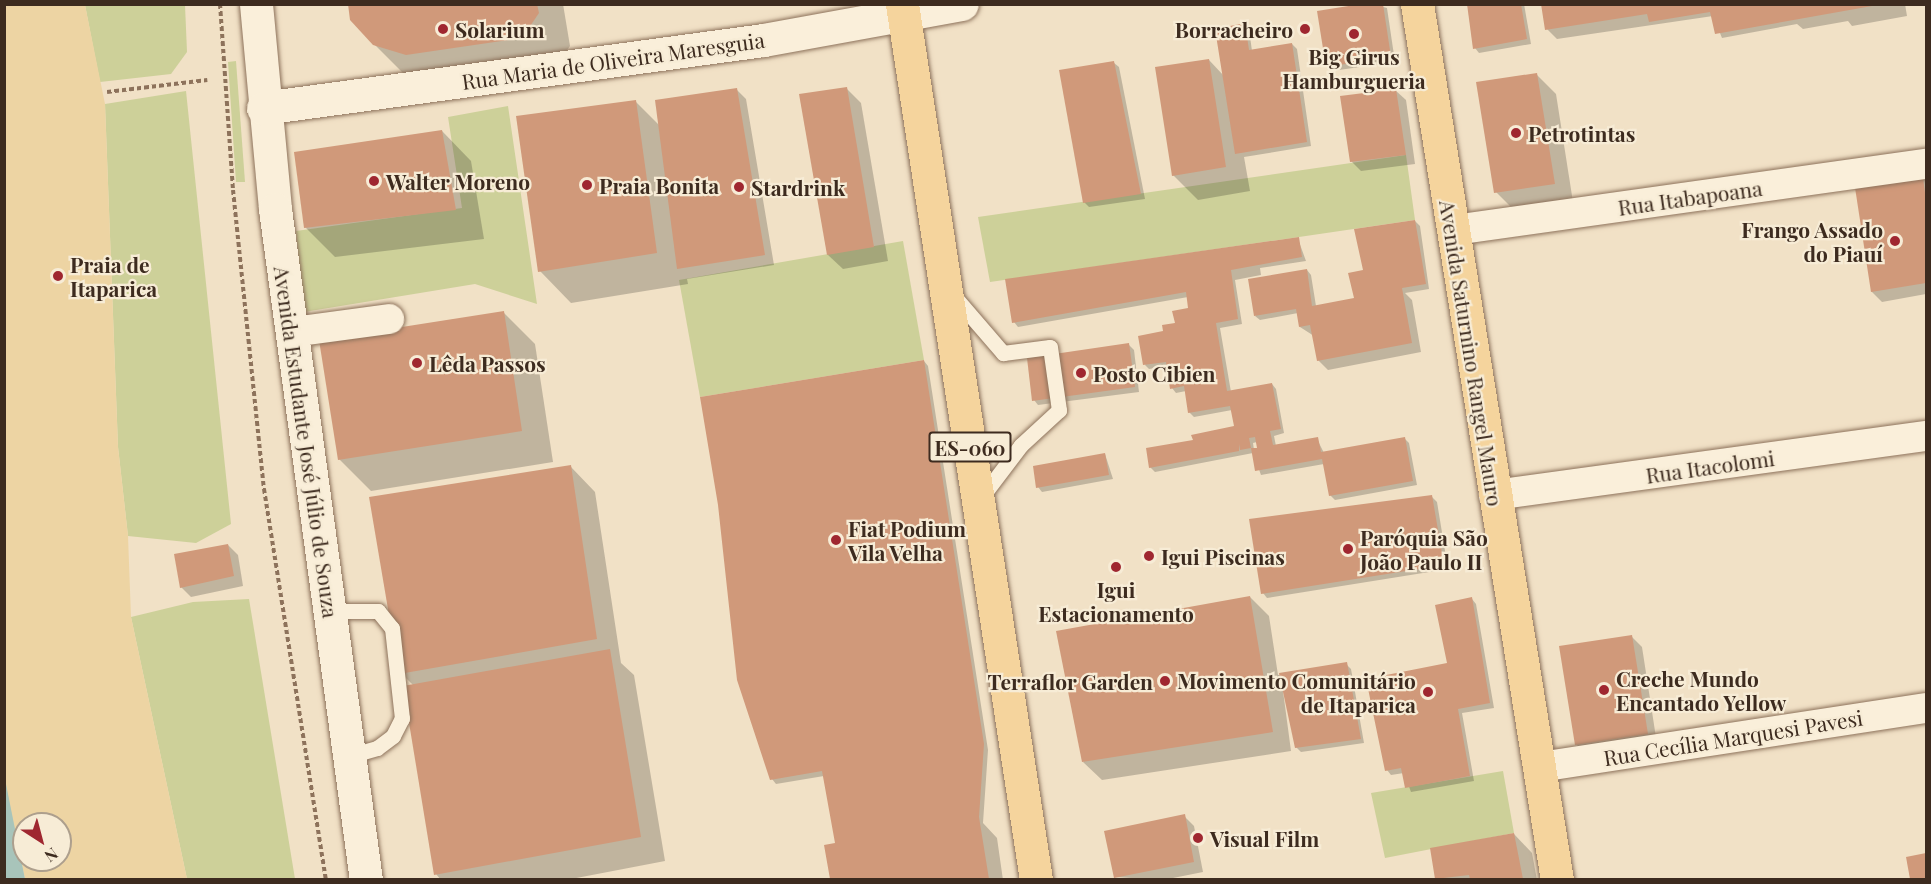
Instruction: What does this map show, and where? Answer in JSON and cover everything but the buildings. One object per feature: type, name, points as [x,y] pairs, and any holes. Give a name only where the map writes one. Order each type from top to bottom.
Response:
[{"type":"main road","name":"Avenida Saturnino Rangel Mauro","points":[[1417,4],[1557,879]]},
{"type":"main road","name":"ES-060","points":[[903,10],[1036,879]]},
{"type":"street","name":"Avenida Estudante José Júlio de Souza","points":[[256,4],[263,108],[366,879]]},
{"type":"street","name":"Rua Maria de Oliveira Maresguia","points":[[263,108],[763,40],[903,10],[962,4]]},
{"type":"street","name":"Rua Itabapoana","points":[[1454,230],[1926,164]]},
{"type":"street","points":[[293,332],[389,319]]},
{"type":"street","name":"Rua Itacolomi","points":[[1494,495],[1926,436]]},
{"type":"street","name":"Rua Cecília Marquesi Pavesi","points":[[1540,766],[1926,708]]},
{"type":"lane","points":[[946,286],[1003,353],[1050,347],[1059,410],[1021,445],[978,501]]},
{"type":"lane","points":[[330,611],[378,612],[392,628],[402,718],[393,736],[377,748],[349,756]]},
{"type":"path","name":"Avenida Estudante José Júlio de Souza","points":[[220,4],[232,190],[264,489],[326,879]]},
{"type":"path","points":[[107,92],[207,80]]},
{"type":"green space","points":[[85,5],[185,5],[187,52],[171,74],[100,82]]},
{"type":"green space","points":[[236,61],[245,182],[236,182],[228,62]]},
{"type":"green space","points":[[186,91],[231,524],[196,543],[128,536],[118,447],[105,104]]},
{"type":"green space","points":[[508,106],[537,304],[475,284],[304,312],[296,231],[462,208],[448,117]]},
{"type":"green space","points":[[1406,155],[1415,220],[990,282],[978,217]]},
{"type":"green space","points":[[903,241],[924,360],[700,397],[679,280]]},
{"type":"green space","points":[[249,599],[295,879],[187,879],[131,617],[193,602]]},
{"type":"green space","points":[[1503,771],[1514,833],[1385,858],[1371,793]]},
{"type":"sand","name":"Praia de Itaparica","points":[[4,5],[85,5],[105,104],[118,447],[128,536],[131,617],[187,879],[25,879],[24,872],[72,872],[72,812],[12,812],[12,817],[4,779]]},
{"type":"water","points":[[5,779],[12,814],[12,872],[24,872],[25,879],[5,879]]},
{"type":"place","name":"Solarium","points":[[443,29]]},
{"type":"place","name":"Borracheiro","points":[[1305,29]]},
{"type":"place","name":"Big Girus Hamburgueria","points":[[1354,34]]},
{"type":"place","name":"Petrotintas","points":[[1516,133]]},
{"type":"place","name":"Walter Moreno","points":[[374,181]]},
{"type":"place","name":"Praia Bonita","points":[[587,185]]},
{"type":"place","name":"Stardrink","points":[[739,187]]},
{"type":"place","name":"Frango Assado do Piauí","points":[[1895,241]]},
{"type":"place","name":"Praia de Itaparica","points":[[58,276]]},
{"type":"place","name":"Lêda Passos","points":[[417,363]]},
{"type":"place","name":"Posto Cibien","points":[[1081,373]]},
{"type":"place","name":"Fiat Podium Vila Velha","points":[[836,540]]},
{"type":"place","name":"Paróquia São João Paulo II","points":[[1348,549]]},
{"type":"place","name":"Igui Piscinas","points":[[1149,556]]},
{"type":"place","name":"Igui Estacionamento","points":[[1116,567]]},
{"type":"place","name":"Terraflor Garden","points":[[1165,681]]},
{"type":"place","name":"Creche Mundo Encantado Yellow","points":[[1604,690]]},
{"type":"place","name":"Movimento Comunitário de Itaparica","points":[[1428,692]]},
{"type":"place","name":"Visual Film","points":[[1198,838]]}]
